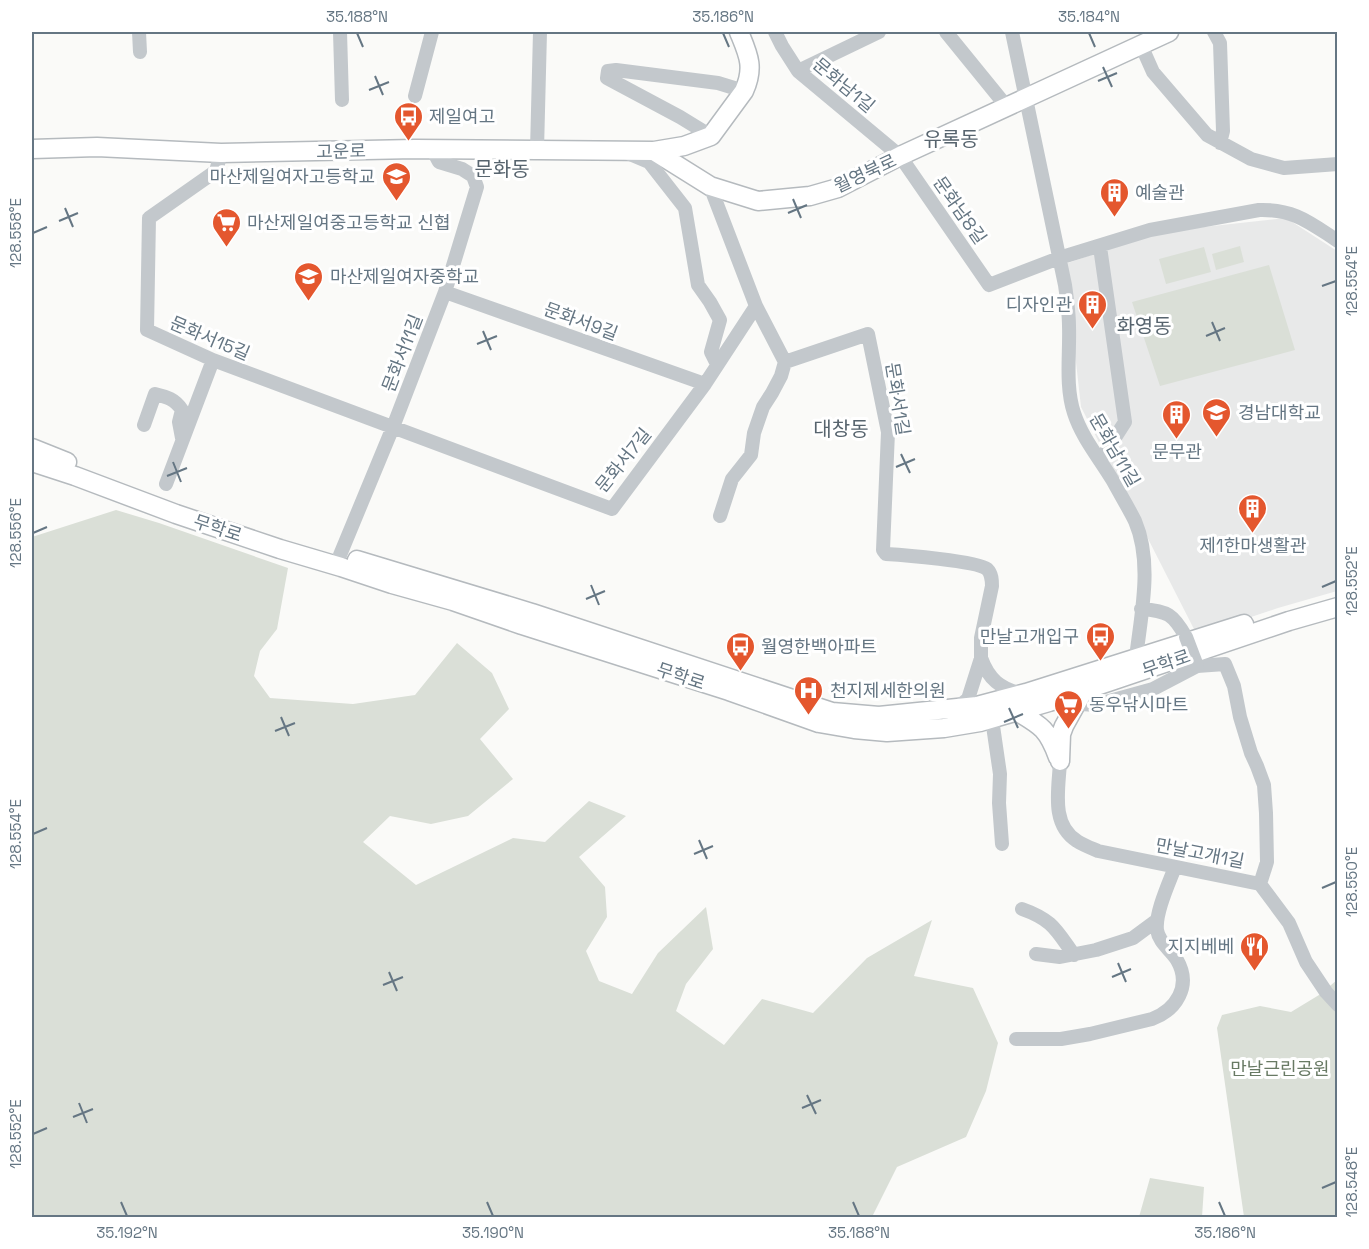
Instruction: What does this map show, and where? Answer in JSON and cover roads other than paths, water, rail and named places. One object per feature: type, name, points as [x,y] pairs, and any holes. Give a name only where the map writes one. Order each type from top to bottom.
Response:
[{"type":"main road","points":[[711,136],[747,84],[750,59],[739,32]]},
{"type":"main road","name":"월영북로","points":[[654,151],[710,186],[758,201],[810,196],[838,188],[900,156],[1169,32]]},
{"type":"main road","name":"고운로","points":[[32,149],[97,147],[221,153],[432,149],[654,151],[684,146],[711,136]]},
{"type":"main road","name":"무학로","points":[[32,448],[183,510],[532,614],[832,712],[879,716],[977,706],[1049,702],[1080,697],[1289,621],[1338,607]]},
{"type":"main road","name":"무학로","points":[[32,462],[176,514],[729,691],[819,723],[854,729],[887,732],[944,728],[992,719],[1020,703],[1136,658],[1338,596]]},
{"type":"main road","points":[[1060,761],[1061,734],[1080,697]]},
{"type":"main road","points":[[1020,703],[1045,730],[1060,761]]},
{"type":"street","points":[[140,32],[140,52]]},
{"type":"street","points":[[340,32],[342,100]]},
{"type":"street","points":[[415,96],[432,32]]},
{"type":"street","points":[[537,150],[540,32]]},
{"type":"street","name":"문화남1길","points":[[775,32],[798,71],[900,156]]},
{"type":"street","points":[[798,71],[879,32]]},
{"type":"street","points":[[946,32],[1007,107]]},
{"type":"street","name":"문화남11길","points":[[1012,32],[1065,285],[1070,323],[1070,395],[1073,413],[1135,522],[1141,541],[1144,588],[1136,658]]},
{"type":"street","points":[[1214,32],[1220,43],[1223,131],[1220,143]]},
{"type":"street","points":[[1141,45],[1153,72],[1207,135],[1220,143],[1251,159],[1284,168],[1338,164]]},
{"type":"street","points":[[711,136],[607,78],[608,71],[616,70],[718,83],[744,91]]},
{"type":"street","name":"문화서11길","points":[[340,555],[445,292],[477,187],[473,176],[462,169],[439,162],[432,149]]},
{"type":"street","points":[[623,151],[649,162],[686,208],[698,285],[720,320],[711,352],[717,364]]},
{"type":"street","name":"문화서15길","points":[[221,153],[216,171],[149,218],[147,330],[213,360],[393,427]]},
{"type":"street","name":"문화남8길","points":[[900,156],[989,285],[1059,258]]},
{"type":"street","points":[[710,186],[756,306],[785,362],[782,376],[763,407],[754,433],[751,455],[732,479],[720,516]]},
{"type":"street","points":[[1059,258],[1161,227],[1259,210],[1291,213],[1338,241]]},
{"type":"street","points":[[1100,247],[1125,422],[1100,461]]},
{"type":"street","name":"문화서9길","points":[[445,292],[705,384]]},
{"type":"street","name":"문화서7길","points":[[393,427],[612,508],[705,384],[756,306]]},
{"type":"street","name":"문화서1길","points":[[785,362],[867,334],[888,432],[883,550],[886,554],[977,565],[988,570],[992,578],[981,638],[981,658],[968,699],[957,708]]},
{"type":"street","points":[[166,484],[213,360]]},
{"type":"street","points":[[144,425],[155,394],[165,396],[174,400],[182,410],[179,422],[183,440]]},
{"type":"street","points":[[1142,609],[1161,610],[1178,622],[1197,666]]},
{"type":"street","points":[[981,658],[988,672],[1020,703]]},
{"type":"street","points":[[1080,697],[1095,705],[1153,688],[1197,666],[1225,664],[1234,686],[1240,717],[1251,753],[1264,785],[1267,862],[1260,884]]},
{"type":"street","points":[[992,719],[1000,774],[999,803],[1002,844]]},
{"type":"street","name":"만날고개1길","points":[[1060,761],[1058,809],[1062,825],[1075,840],[1098,851],[1260,884],[1289,923],[1306,962],[1326,992],[1338,1005]]},
{"type":"street","points":[[1016,1039],[1061,1039],[1090,1034],[1152,1019],[1175,1005],[1182,987],[1181,968],[1177,959],[1161,940],[1156,921],[1175,867]]},
{"type":"street","points":[[1022,909],[1049,922],[1074,955]]},
{"type":"street","points":[[1036,954],[1060,957],[1104,947],[1133,938],[1156,921]]},
{"type":"place","name":"제일여고","points":[[408,142]]},
{"type":"place","name":"마산제일여자고등학교","points":[[396,202]]},
{"type":"place","name":"예술관","points":[[1114,218]]},
{"type":"place","name":"마산제일여중고등학교 신협","points":[[226,248]]},
{"type":"place","name":"마산제일여자중학교","points":[[309,302]]},
{"type":"place","name":"디자인관","points":[[1093,330]]},
{"type":"place","name":"경남대학교","points":[[1217,438]]},
{"type":"place","name":"문무관","points":[[1177,440]]},
{"type":"place","name":"제1한마생활관","points":[[1253,534]]},
{"type":"place","name":"만날고개입구","points":[[1100,662]]},
{"type":"place","name":"월영한백아파트","points":[[740,672]]},
{"type":"place","name":"천지제세한의원","points":[[809,716]]},
{"type":"place","name":"동우낚시마트","points":[[1068,730]]},
{"type":"place","name":"지지베베","points":[[1255,972]]},
{"type":"district","name":"유록동","points":[[951,139]]},
{"type":"district","name":"문화동","points":[[502,169]]},
{"type":"district","name":"화영동","points":[[1144,326]]},
{"type":"district","name":"대창동","points":[[841,429]]},
{"type":"park label","name":"만날근린공원","points":[[1280,1068]]}]
